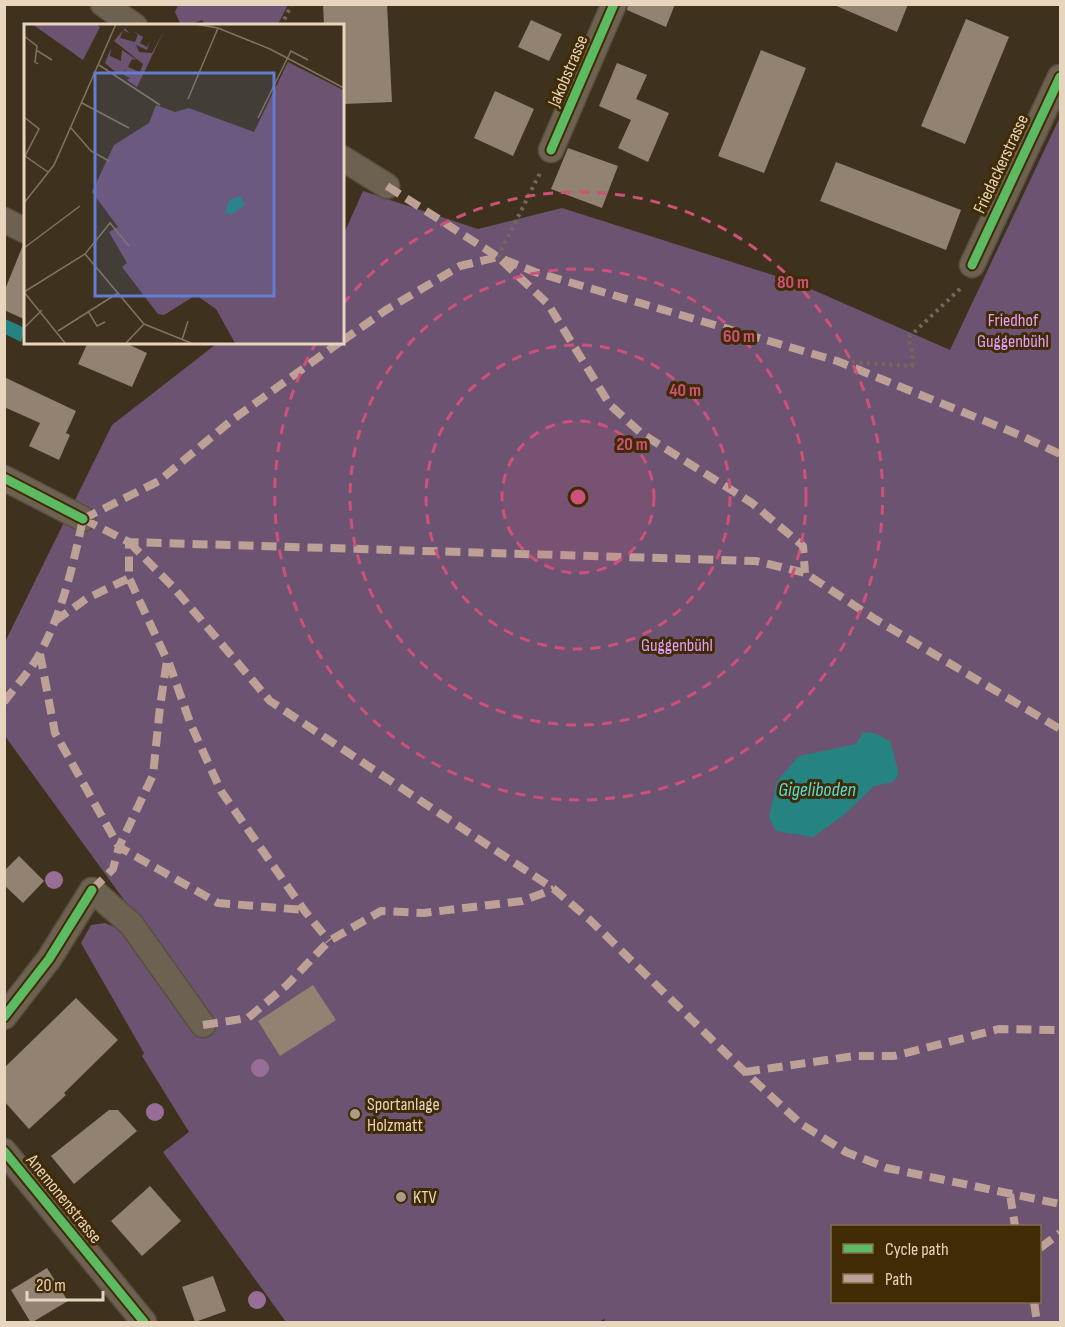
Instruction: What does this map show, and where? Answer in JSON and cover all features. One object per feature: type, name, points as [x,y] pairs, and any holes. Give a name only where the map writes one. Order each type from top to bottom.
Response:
[{"type":"street","points":[[103,4],[132,24]]},
{"type":"street","name":"Jakobstrasse","points":[[551,150],[614,4]]},
{"type":"street","name":"Friedackerstrasse","points":[[972,265],[1060,77]]},
{"type":"street","points":[[344,159],[387,186]]},
{"type":"street","points":[[4,220],[24,230]]},
{"type":"street","points":[[4,478],[83,519]]},
{"type":"street","points":[[4,1017],[49,959],[92,890],[131,924],[203,1025]]},
{"type":"street","name":"Anemonenstrasse","points":[[4,1151],[131,1319]]},
{"type":"path","points":[[282,24],[292,4]]},
{"type":"path","points":[[498,257],[551,150]]},
{"type":"path","points":[[837,361],[912,366],[913,354],[908,338],[962,287],[972,265]]},
{"type":"green space","points":[[178,4],[288,5],[278,24],[204,24],[202,20],[192,24],[181,24],[175,12]]},
{"type":"green space","name":"Guggenbühl","points":[[1060,117],[1060,1322],[606,1322],[604,1319],[598,1322],[286,1322],[163,1152],[189,1132],[142,1056],[144,1053],[81,943],[91,925],[105,923],[121,930],[138,919],[5,736],[4,644],[112,425],[217,344],[344,344],[344,234],[363,191],[478,229],[562,208],[795,282],[950,350]]},
{"type":"water","points":[[5,319],[24,328],[21,342],[5,334]]},
{"type":"water","name":"Gigeliboden","points":[[863,732],[874,733],[890,741],[899,774],[893,782],[874,786],[844,815],[813,837],[776,831],[769,818],[777,781],[799,756],[856,744]]},
{"type":"building","points":[[323,4],[387,4],[392,102],[344,104],[344,24],[324,24]]},
{"type":"building","points":[[628,4],[675,4],[666,27],[627,10]]},
{"type":"building","points":[[832,4],[908,4],[897,32]]},
{"type":"building","points":[[966,19],[1009,37],[965,144],[921,126]]},
{"type":"building","points":[[531,20],[562,34],[549,61],[518,47]]},
{"type":"building","points":[[761,50],[806,68],[764,173],[718,156]]},
{"type":"building","points":[[617,63],[647,75],[636,99],[669,113],[648,162],[618,148],[631,120],[599,106]]},
{"type":"building","points":[[495,91],[534,109],[513,156],[474,138]]},
{"type":"building","points":[[568,148],[618,166],[602,208],[551,189]]},
{"type":"building","points":[[836,162],[961,210],[946,250],[820,201]]},
{"type":"building","points":[[24,245],[24,319],[4,310],[4,292]]},
{"type":"building","points":[[87,344],[127,344],[147,353],[132,387],[78,364]]},
{"type":"building","points":[[4,377],[76,411],[66,433],[70,435],[59,460],[29,446],[40,423],[4,407]]},
{"type":"building","points":[[19,856],[44,881],[23,903],[4,885],[4,871]]},
{"type":"building","points":[[313,985],[336,1020],[280,1056],[258,1021]]},
{"type":"building","points":[[76,998],[118,1040],[64,1093],[66,1095],[29,1129],[4,1101],[4,1068]]},
{"type":"building","points":[[109,1110],[118,1110],[137,1131],[74,1184],[51,1156]]},
{"type":"building","points":[[150,1186],[181,1221],[142,1256],[111,1221]]},
{"type":"building","points":[[47,1268],[68,1301],[31,1323],[11,1290]]},
{"type":"building","points":[[213,1276],[226,1311],[195,1322],[182,1287]]},
{"type":"marked path","points":[[387,186],[498,257],[535,272],[837,361],[1022,436],[1060,454]]},
{"type":"marked path","points":[[344,340],[386,310],[460,266],[498,257],[548,304],[610,405],[641,433],[752,503],[803,546],[805,573]]},
{"type":"marked path","points":[[83,519],[159,481],[232,420],[337,344]]},
{"type":"marked path","points":[[83,519],[129,542],[756,561],[805,573],[875,619],[1060,729]]},
{"type":"marked path","points":[[4,702],[32,666],[55,621],[66,588],[83,519]]},
{"type":"marked path","points":[[129,542],[174,588],[270,701],[554,889],[590,920],[801,1124],[846,1152],[887,1168],[1060,1204]]},
{"type":"marked path","points":[[92,890],[113,869],[119,847],[153,775],[167,660],[129,578],[129,542]]},
{"type":"marked path","points":[[55,621],[86,599],[129,578]]},
{"type":"marked path","points":[[40,654],[55,733],[119,847],[218,903],[304,910]]},
{"type":"marked path","points":[[169,663],[191,725],[221,791],[304,910],[329,941]]},
{"type":"marked path","points":[[203,1025],[248,1018],[287,985],[329,941],[381,911],[424,913],[522,901],[554,889]]},
{"type":"marked path","points":[[745,1072],[854,1056],[894,1056],[999,1029],[1060,1030]]},
{"type":"marked path","points":[[1010,1194],[1015,1225]]},
{"type":"marked path","points":[[1041,1247],[1060,1233]]},
{"type":"marked path","points":[[1034,1303],[1037,1322]]},
{"type":"cycle path","points":[[551,150],[614,4]]},
{"type":"cycle path","points":[[972,265],[1060,77]]},
{"type":"cycle path","points":[[4,478],[83,519]]},
{"type":"cycle path","points":[[4,1017],[49,959],[92,890]]},
{"type":"cycle path","points":[[4,1151],[144,1322]]},
{"type":"place","name":"Sportanlage Holzmatt","points":[[355,1114]]},
{"type":"place","name":"KTV","points":[[401,1197]]},
{"type":"park label","name":"Friedhof Guggenbühl","points":[[1013,330]]}]
